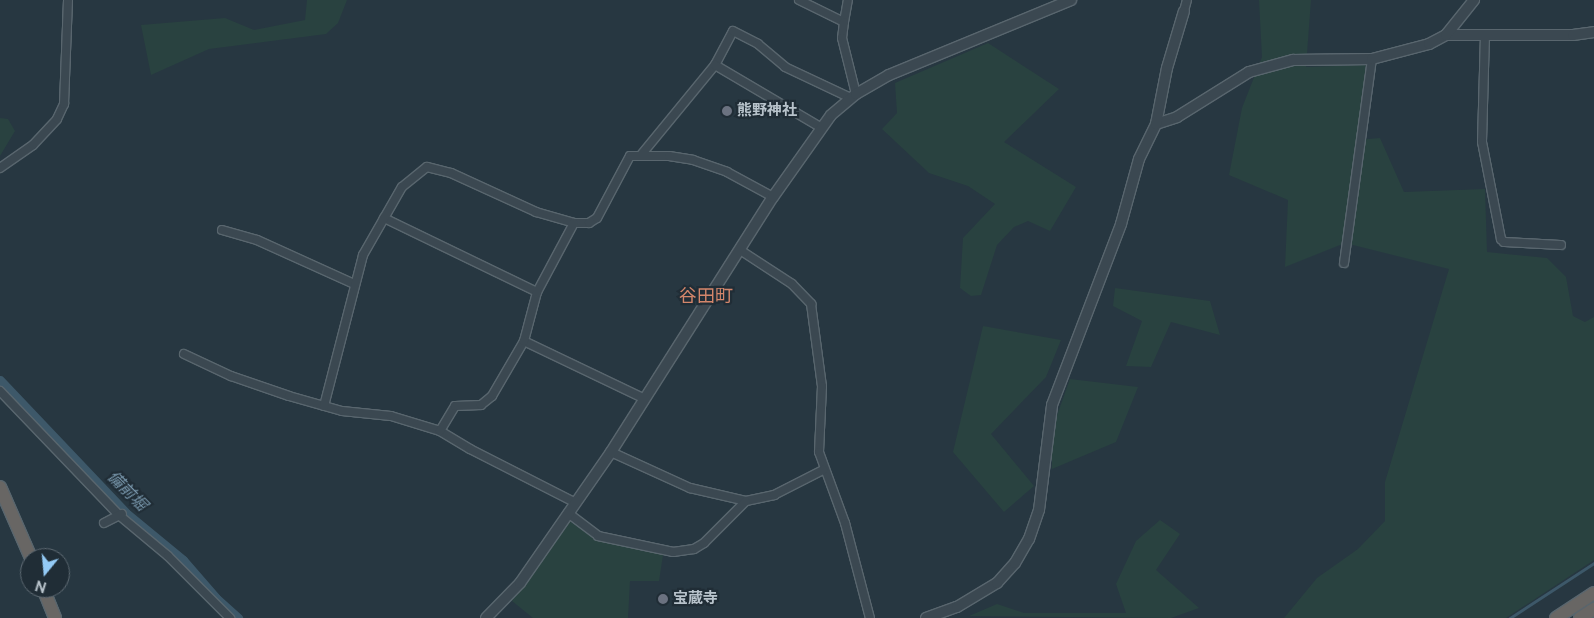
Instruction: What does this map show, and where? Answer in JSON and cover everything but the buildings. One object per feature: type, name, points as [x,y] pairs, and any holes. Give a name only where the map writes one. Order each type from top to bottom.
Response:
[{"type":"highway","points":[[0,487],[27,548]]},
{"type":"highway","points":[[1556,618],[1594,593]]},
{"type":"highway","points":[[47,598],[55,618]]},
{"type":"highway","points":[[1580,618],[1594,609]]},
{"type":"street","points":[[0,168],[33,145],[56,119],[64,104],[68,0]]},
{"type":"street","points":[[799,0],[844,22]]},
{"type":"street","points":[[848,0],[842,38],[854,96]]},
{"type":"street","points":[[486,618],[520,584],[611,452],[773,197],[831,115],[854,96],[889,75],[1071,0]]},
{"type":"street","points":[[926,618],[957,607],[997,583],[1015,563],[1030,539],[1039,510],[1052,405],[1121,224],[1139,159],[1156,124],[1167,68],[1187,0]]},
{"type":"street","points":[[1156,124],[1177,117],[1248,72],[1293,60],[1372,59],[1429,44],[1446,35],[1474,0]]},
{"type":"street","points":[[641,155],[715,65],[733,32],[758,44],[785,67],[854,96]]},
{"type":"street","points":[[1446,35],[1573,35],[1594,32]]},
{"type":"street","points":[[1485,34],[1482,142],[1501,239],[1504,242],[1561,245]]},
{"type":"street","points":[[1344,262],[1372,59]]},
{"type":"street","points":[[715,65],[822,128]]},
{"type":"street","points":[[324,406],[363,255],[402,187],[426,167],[451,173],[536,212],[574,223],[588,223],[597,218],[630,156],[641,155],[693,160],[727,172],[773,197]]},
{"type":"street","points":[[384,218],[537,292]]},
{"type":"street","points":[[440,430],[454,406],[481,404],[492,396],[524,341],[537,292],[574,223]]},
{"type":"street","points":[[222,230],[257,240],[354,284]]},
{"type":"street","points":[[740,250],[792,284],[811,304],[822,386],[819,452],[823,470],[845,524],[870,618]]},
{"type":"street","points":[[524,341],[645,399]]},
{"type":"street","points":[[184,354],[231,376],[324,406],[391,416],[440,430],[470,449],[576,503]]},
{"type":"street","points":[[0,391],[122,515],[168,556],[230,618]]},
{"type":"street","points":[[611,452],[690,488],[746,501],[774,495],[823,470]]},
{"type":"street","points":[[568,513],[598,536],[622,544],[685,551],[704,543],[746,501]]},
{"type":"street","points":[[104,523],[122,515]]},
{"type":"green space","points":[[307,0],[347,0],[338,23],[326,34],[209,49],[151,75],[141,25],[225,18],[254,30],[305,20]]},
{"type":"green space","points":[[1259,0],[1311,0],[1306,67],[1366,65],[1357,140],[1380,138],[1404,192],[1485,189],[1487,252],[1547,258],[1566,277],[1573,316],[1585,322],[1594,317],[1594,560],[1506,618],[1284,618],[1317,578],[1358,549],[1385,521],[1385,482],[1449,269],[1345,243],[1285,267],[1288,200],[1229,175],[1242,108],[1262,57]]},
{"type":"green space","points":[[988,43],[1059,89],[1004,142],[1076,187],[1050,231],[1028,221],[1014,227],[997,245],[981,295],[971,296],[960,288],[963,238],[995,204],[968,186],[929,173],[882,129],[897,113],[895,83]]},
{"type":"green space","points":[[0,118],[8,119],[15,131],[0,156]]},
{"type":"green space","points":[[1115,288],[1210,301],[1220,335],[1171,322],[1151,367],[1126,366],[1142,321],[1113,306]]},
{"type":"green space","points":[[983,326],[1061,340],[1046,377],[991,434],[1034,486],[1004,512],[953,452]]},
{"type":"green space","points":[[1070,379],[1138,387],[1116,442],[1052,469],[1052,429]]},
{"type":"green space","points":[[1160,520],[1180,534],[1156,570],[1199,608],[1171,618],[969,616],[997,604],[1024,613],[1126,613],[1116,584],[1136,541]]},
{"type":"green space","points":[[569,521],[598,540],[663,555],[659,581],[630,581],[628,618],[533,618],[512,601]]},
{"type":"waterway","name":"備前堀","points":[[0,380],[126,513],[183,560],[216,598],[238,618]]},
{"type":"waterway","points":[[1510,618],[1594,563]]},
{"type":"place","name":"熊野神社","points":[[727,111]]},
{"type":"place","name":"宝蔵寺","points":[[663,599]]},
{"type":"district","name":"谷田町","points":[[706,296]]}]
